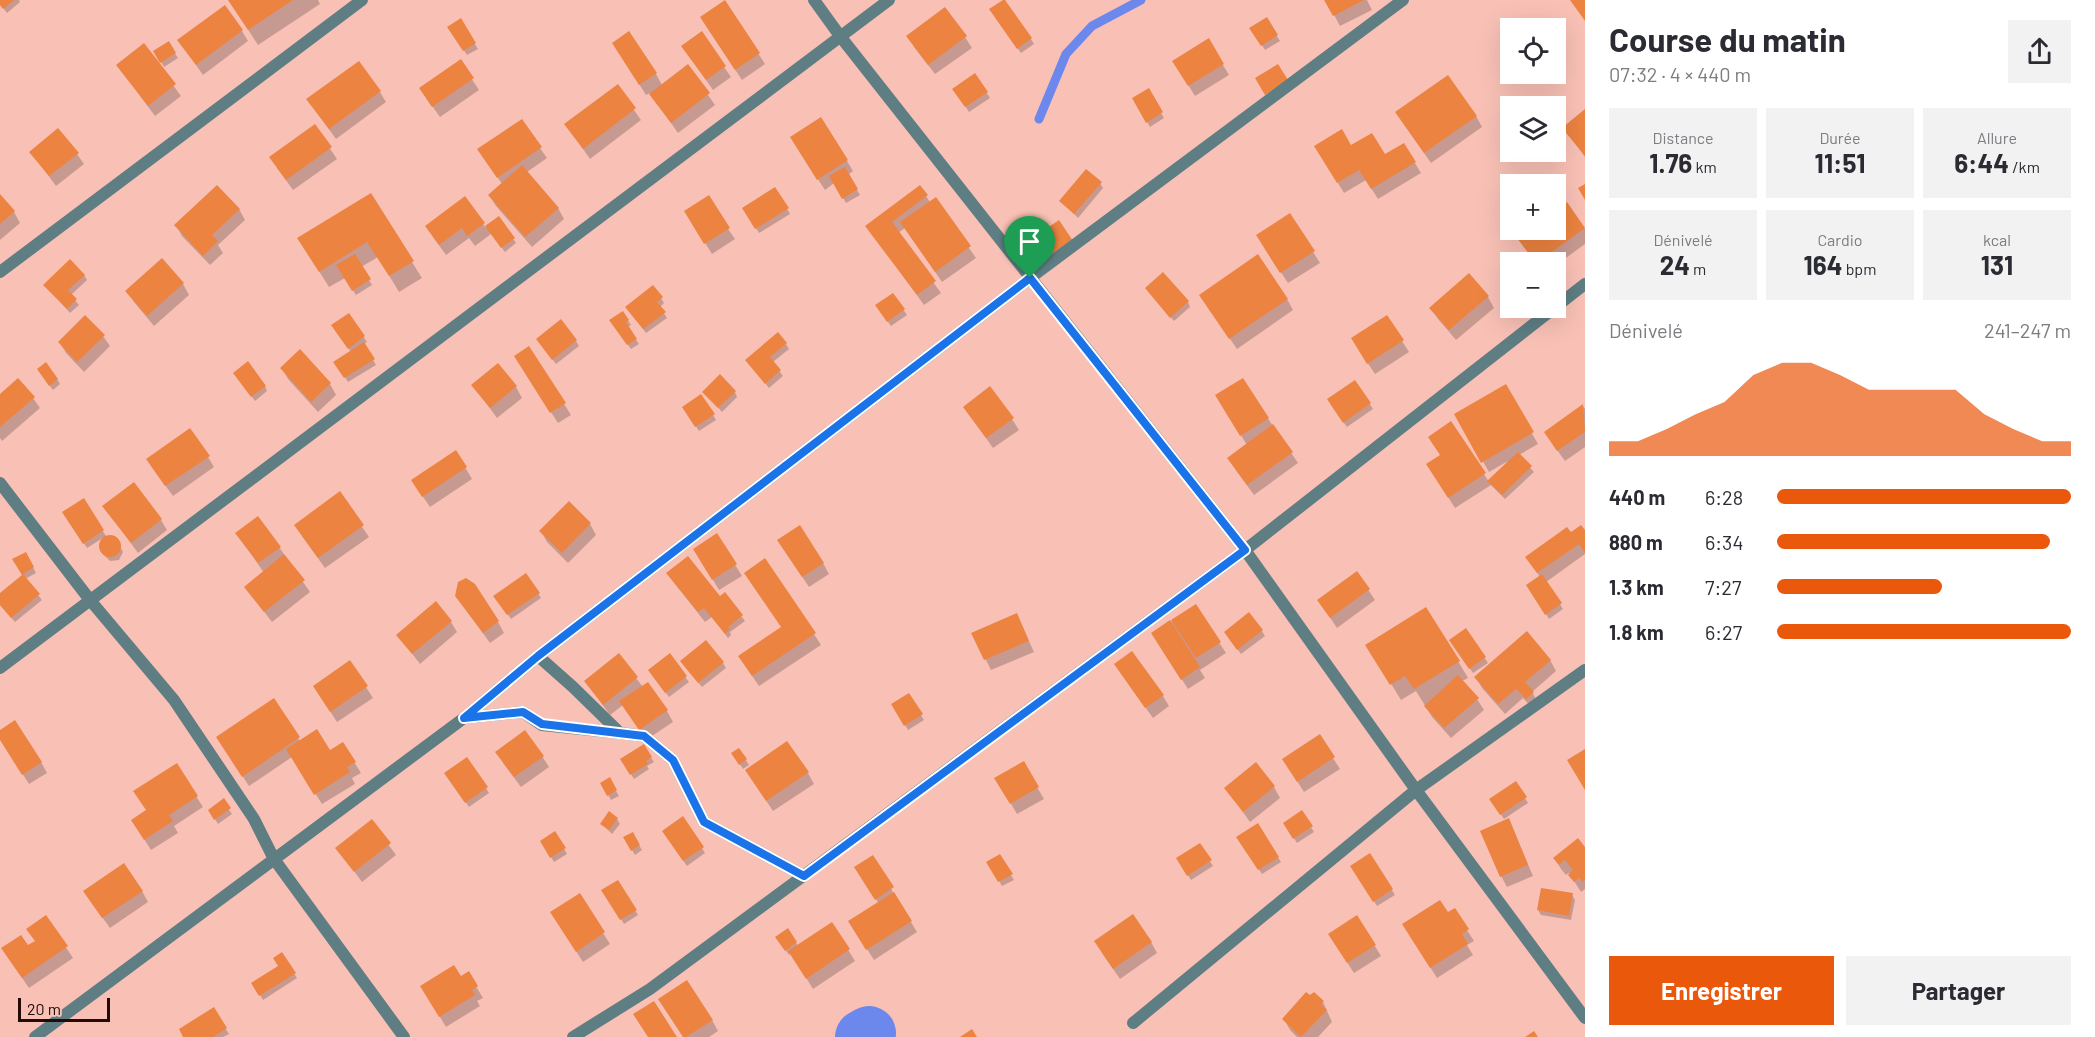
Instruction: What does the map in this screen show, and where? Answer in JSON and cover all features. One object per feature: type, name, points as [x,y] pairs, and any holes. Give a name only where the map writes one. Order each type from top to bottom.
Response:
[{"type":"street","points":[[0,272],[362,0]]},
{"type":"street","points":[[814,0],[1245,550],[1416,790],[1585,1018]]},
{"type":"street","points":[[0,668],[889,0]]},
{"type":"street","points":[[35,1037],[464,718],[538,656],[1030,278],[1403,0]]},
{"type":"street","points":[[573,1037],[650,989],[1245,550],[1585,284]]},
{"type":"street","points":[[0,483],[90,600],[174,700],[254,819],[274,859],[404,1037]]},
{"type":"street","points":[[538,656],[620,734]]},
{"type":"street","points":[[1133,1023],[1416,790],[1585,670]]},
{"type":"street","points":[[464,718],[523,712],[542,724],[644,736],[673,760],[704,822],[804,876]]},
{"type":"building","points":[[0,0],[14,0],[3,9]]},
{"type":"building","points":[[228,0],[293,0],[248,30]]},
{"type":"building","points":[[725,0],[760,53],[735,70],[700,17]]},
{"type":"building","points":[[1003,0],[1032,38],[1017,49],[989,9]]},
{"type":"building","points":[[1324,0],[1364,0],[1333,16]]},
{"type":"building","points":[[1570,0],[1585,0],[1585,21]]},
{"type":"building","points":[[225,5],[243,30],[196,65],[177,40]]},
{"type":"building","points":[[945,7],[967,36],[928,65],[906,36]]},
{"type":"building","points":[[1267,17],[1278,35],[1261,46],[1249,28]]},
{"type":"building","points":[[461,18],[476,43],[463,51],[447,27]]},
{"type":"building","points":[[629,31],[657,73],[639,85],[612,43]]},
{"type":"building","points":[[702,31],[726,66],[706,80],[681,46]]},
{"type":"building","points":[[1209,38],[1224,64],[1188,86],[1172,61]]},
{"type":"building","points":[[169,41],[176,53],[160,63],[153,51]]},
{"type":"building","points":[[144,43],[176,84],[148,106],[116,65]]},
{"type":"building","points":[[461,59],[474,78],[432,107],[419,88]]},
{"type":"building","points":[[359,61],[381,91],[329,129],[306,99]]},
{"type":"building","points":[[688,64],[710,93],[671,123],[649,94]]},
{"type":"building","points":[[1278,64],[1288,80],[1265,95],[1255,78]]},
{"type":"building","points":[[975,73],[988,92],[965,107],[952,89]]},
{"type":"building","points":[[1448,75],[1477,116],[1424,153],[1395,112]]},
{"type":"building","points":[[618,84],[636,108],[583,149],[564,124]]},
{"type":"building","points":[[1149,88],[1163,112],[1146,123],[1132,98]]},
{"type":"building","points":[[1585,109],[1585,156],[1566,133],[1566,125]]},
{"type":"building","points":[[821,117],[848,160],[817,180],[790,137]]},
{"type":"building","points":[[522,119],[542,147],[497,178],[477,149]]},
{"type":"building","points":[[315,124],[332,147],[286,180],[269,157]]},
{"type":"building","points":[[58,128],[79,153],[49,176],[29,152]]},
{"type":"building","points":[[1342,129],[1351,145],[1372,133],[1385,154],[1404,143],[1416,162],[1371,189],[1359,170],[1337,183],[1314,146]]},
{"type":"building","points":[[522,165],[559,208],[525,237],[488,195]]},
{"type":"building","points":[[845,167],[858,189],[842,199],[829,176]]},
{"type":"building","points":[[1086,169],[1102,182],[1074,214],[1059,201]]},
{"type":"building","points":[[1585,184],[1585,200],[1578,188]]},
{"type":"building","points":[[217,185],[240,209],[212,235],[218,241],[203,256],[174,225]]},
{"type":"building","points":[[920,185],[928,195],[892,222],[936,281],[917,295],[865,226]]},
{"type":"building","points":[[775,187],[789,208],[755,229],[742,208]]},
{"type":"building","points":[[371,193],[414,261],[389,276],[367,242],[319,272],[297,238]]},
{"type":"building","points":[[0,194],[15,211],[0,224]]},
{"type":"building","points":[[709,195],[730,228],[704,244],[684,211]]},
{"type":"building","points":[[465,196],[485,223],[467,236],[462,228],[439,245],[425,226]]},
{"type":"building","points":[[936,197],[971,246],[935,272],[900,222]]},
{"type":"building","points":[[1566,203],[1585,228],[1552,252],[1528,252],[1518,240],[1566,240]]},
{"type":"building","points":[[1290,213],[1315,251],[1280,273],[1256,235]]},
{"type":"building","points":[[499,216],[515,238],[501,248],[485,226]]},
{"type":"building","points":[[1059,220],[1073,241],[1051,256],[1037,235]]},
{"type":"building","points":[[355,254],[371,279],[352,291],[336,265]]},
{"type":"building","points":[[1258,254],[1288,299],[1229,339],[1199,295]]},
{"type":"building","points":[[162,258],[184,283],[147,316],[125,291]]},
{"type":"building","points":[[70,259],[85,275],[68,290],[77,299],[67,309],[43,285]]},
{"type":"building","points":[[1163,272],[1189,301],[1170,318],[1145,288]]},
{"type":"building","points":[[1469,273],[1489,296],[1449,330],[1429,308]]},
{"type":"building","points":[[653,285],[663,297],[657,302],[666,312],[643,329],[625,307]]},
{"type":"building","points":[[893,293],[905,309],[887,322],[875,305]]},
{"type":"building","points":[[623,311],[629,320],[626,322],[637,339],[627,345],[609,320]]},
{"type":"building","points":[[349,313],[365,336],[348,349],[331,325]]},
{"type":"building","points":[[85,315],[105,335],[77,362],[58,342]]},
{"type":"building","points":[[1387,315],[1404,340],[1367,364],[1351,338]]},
{"type":"building","points":[[561,319],[577,340],[552,360],[536,339]]},
{"type":"building","points":[[778,332],[787,343],[770,357],[781,370],[765,384],[745,360]]},
{"type":"building","points":[[364,342],[375,359],[344,378],[333,362]]},
{"type":"building","points":[[529,346],[566,403],[550,413],[514,356]]},
{"type":"building","points":[[300,349],[331,383],[311,402],[280,368]]},
{"type":"building","points":[[248,361],[266,386],[251,397],[233,373]]},
{"type":"building","points":[[46,362],[58,379],[49,386],[37,369]]},
{"type":"building","points":[[498,363],[517,386],[490,408],[471,385]]},
{"type":"building","points":[[720,374],[736,391],[718,408],[702,392]]},
{"type":"building","points":[[18,378],[35,397],[0,427],[0,394]]},
{"type":"building","points":[[1243,378],[1269,418],[1240,436],[1215,395]]},
{"type":"building","points":[[1355,380],[1371,403],[1343,423],[1327,399]]},
{"type":"building","points":[[1506,384],[1534,432],[1481,463],[1454,414]]},
{"type":"building","points":[[990,386],[1014,418],[986,438],[963,407]]},
{"type":"building","points":[[701,394],[715,414],[695,427],[682,407]]},
{"type":"building","points":[[1583,404],[1585,432],[1557,451],[1544,432]]},
{"type":"building","points":[[1451,421],[1486,473],[1448,498],[1426,464],[1440,455],[1428,437]]},
{"type":"building","points":[[1273,424],[1293,452],[1247,485],[1227,458]]},
{"type":"building","points":[[190,428],[210,456],[165,486],[146,459]]},
{"type":"building","points":[[456,450],[467,467],[422,497],[411,480]]},
{"type":"building","points":[[1518,452],[1532,466],[1502,495],[1487,481]]},
{"type":"building","points":[[134,482],[162,519],[131,543],[102,506]]},
{"type":"building","points":[[340,491],[364,525],[318,558],[294,525]]},
{"type":"building","points":[[84,498],[104,530],[83,544],[62,512]]},
{"type":"building","points":[[569,501],[591,523],[562,553],[539,531]]},
{"type":"building","points":[[258,516],[281,547],[258,563],[235,533]]},
{"type":"building","points":[[800,525],[824,563],[802,577],[777,540]]},
{"type":"building","points":[[1581,525],[1585,530],[1585,553],[1579,544],[1537,573],[1525,557],[1567,527],[1571,532]]},
{"type":"building","points":[[717,533],[737,564],[712,580],[693,549]]},
{"type":"building","points":[[110,535],[118,538],[121,546],[118,554],[110,557],[102,554],[99,546],[102,538]]},
{"type":"building","points":[[26,552],[34,567],[23,574],[40,594],[11,618],[0,605],[0,593],[22,575],[12,559]]},
{"type":"building","points":[[284,554],[305,580],[264,612],[244,587]]},
{"type":"building","points":[[688,556],[720,596],[725,592],[743,615],[728,627],[730,629],[725,634],[704,608],[698,612],[666,573]]},
{"type":"building","points":[[765,558],[816,633],[752,676],[738,656],[781,627],[744,573]]},
{"type":"building","points":[[1357,571],[1370,589],[1330,618],[1317,600]]},
{"type":"building","points":[[526,573],[540,593],[507,615],[493,596]]},
{"type":"building","points":[[1542,574],[1562,603],[1545,615],[1526,585]]},
{"type":"building","points":[[466,578],[475,584],[499,621],[483,633],[455,596],[458,582]]},
{"type":"building","points":[[436,601],[452,621],[412,654],[396,635]]},
{"type":"building","points":[[1196,604],[1221,642],[1196,658],[1171,620]]},
{"type":"building","points":[[1426,607],[1460,661],[1414,689],[1405,676],[1390,685],[1365,645]]},
{"type":"building","points":[[1249,612],[1263,630],[1237,650],[1224,632]]},
{"type":"building","points":[[1017,613],[1029,641],[984,660],[971,633]]},
{"type":"building","points":[[1170,620],[1200,667],[1181,680],[1151,633]]},
{"type":"building","points":[[1466,628],[1486,657],[1469,669],[1449,640]]},
{"type":"building","points":[[1527,631],[1551,660],[1525,682],[1534,692],[1526,699],[1516,689],[1498,704],[1474,677]]},
{"type":"building","points":[[706,640],[724,662],[698,683],[680,661]]},
{"type":"building","points":[[1132,651],[1164,695],[1145,708],[1114,664]]},
{"type":"building","points":[[619,653],[638,677],[603,705],[584,681]]},
{"type":"building","points":[[670,653],[687,676],[665,693],[648,670]]},
{"type":"building","points":[[350,660],[368,686],[330,712],[313,686]]},
{"type":"building","points":[[1458,675],[1479,698],[1444,728],[1424,706]]},
{"type":"building","points":[[648,682],[668,710],[639,730],[619,701]]},
{"type":"building","points":[[909,693],[923,714],[904,726],[891,704]]},
{"type":"building","points":[[274,698],[300,737],[242,777],[216,737]]},
{"type":"building","points":[[15,720],[42,762],[22,775],[0,740],[0,730]]},
{"type":"building","points":[[317,729],[330,750],[343,742],[356,762],[347,767],[350,772],[314,795],[286,749]]},
{"type":"building","points":[[525,730],[544,756],[514,777],[495,752]]},
{"type":"building","points":[[1320,734],[1335,757],[1297,782],[1282,759]]},
{"type":"building","points":[[787,741],[809,772],[766,801],[745,770]]},
{"type":"building","points":[[644,744],[652,757],[646,761],[648,764],[630,775],[620,759]]},
{"type":"building","points":[[739,748],[747,759],[739,765],[731,753]]},
{"type":"building","points":[[1585,749],[1585,790],[1567,760]]},
{"type":"building","points":[[467,757],[488,787],[465,803],[444,773]]},
{"type":"building","points":[[1024,761],[1039,787],[1010,804],[994,778]]},
{"type":"building","points":[[1256,762],[1275,786],[1243,812],[1224,788]]},
{"type":"building","points":[[177,763],[198,796],[169,815],[173,821],[144,840],[131,820],[146,810],[133,791]]},
{"type":"building","points":[[610,777],[617,790],[607,796],[600,783]]},
{"type":"building","points":[[1516,781],[1527,797],[1500,815],[1489,799]]},
{"type":"building","points":[[224,798],[231,808],[214,820],[208,810]]},
{"type":"building","points":[[1302,810],[1313,826],[1293,839],[1283,823]]},
{"type":"building","points":[[609,811],[618,818],[609,830],[600,824]]},
{"type":"building","points":[[683,816],[704,847],[683,861],[662,831]]},
{"type":"building","points":[[1509,818],[1528,865],[1500,877],[1480,831]]},
{"type":"building","points":[[372,819],[391,843],[354,872],[335,848]]},
{"type":"building","points":[[1258,823],[1279,857],[1258,870],[1236,837]]},
{"type":"building","points":[[555,831],[566,848],[550,858],[540,841]]},
{"type":"building","points":[[633,832],[640,845],[631,851],[623,837]]},
{"type":"building","points":[[1578,838],[1585,847],[1585,880],[1583,882],[1579,878],[1574,882],[1568,875],[1573,870],[1565,860],[1559,865],[1553,858]]},
{"type":"building","points":[[1200,843],[1212,860],[1187,876],[1176,858]]},
{"type":"building","points":[[1370,853],[1393,889],[1373,902],[1350,866]]},
{"type":"building","points":[[1000,854],[1013,874],[998,882],[986,862]]},
{"type":"building","points":[[873,855],[894,887],[875,900],[854,867]]},
{"type":"building","points":[[124,863],[143,891],[102,918],[83,891]]},
{"type":"building","points":[[618,880],[637,910],[620,920],[601,890]]},
{"type":"building","points":[[1541,888],[1573,893],[1569,916],[1537,910]]},
{"type":"building","points":[[894,892],[912,921],[866,950],[848,921]]},
{"type":"building","points":[[580,893],[605,932],[576,952],[550,912]]},
{"type":"building","points":[[1440,900],[1448,912],[1455,908],[1469,929],[1462,934],[1468,944],[1430,968],[1402,924]]},
{"type":"building","points":[[1133,914],[1152,942],[1113,969],[1094,941]]},
{"type":"building","points":[[46,915],[68,946],[22,978],[1,948],[21,935],[28,945],[35,941],[26,929]]},
{"type":"building","points":[[1357,915],[1376,945],[1347,963],[1328,934]]},
{"type":"building","points":[[832,922],[850,949],[806,979],[788,951]]},
{"type":"building","points":[[788,928],[797,942],[785,951],[775,937]]},
{"type":"building","points":[[282,952],[296,973],[259,996],[251,983],[278,966],[273,958]]},
{"type":"building","points":[[454,965],[461,976],[469,971],[478,986],[472,990],[475,995],[439,1017],[420,986]]},
{"type":"building","points":[[687,980],[713,1020],[683,1037],[658,999]]},
{"type":"building","points":[[1306,992],[1310,995],[1314,992],[1324,1001],[1321,1004],[1327,1010],[1301,1037],[1282,1019]]},
{"type":"building","points":[[654,1001],[677,1037],[648,1037],[633,1014]]},
{"type":"building","points":[[214,1007],[227,1028],[213,1037],[183,1037],[179,1029]]},
{"type":"building","points":[[972,1029],[977,1037],[960,1037]]},
{"type":"building","points":[[1534,1031],[1538,1037],[1525,1037]]},
{"type":"waterway","points":[[1039,119],[1066,54],[1092,26],[1141,0]]},
{"type":"waterway","points":[[862,1037],[869,1033]]},
{"type":"route","points":[[1030,278],[1245,550],[804,876],[704,822],[673,760],[644,736],[542,724],[523,712],[464,718],[538,656],[1030,278]]}]
